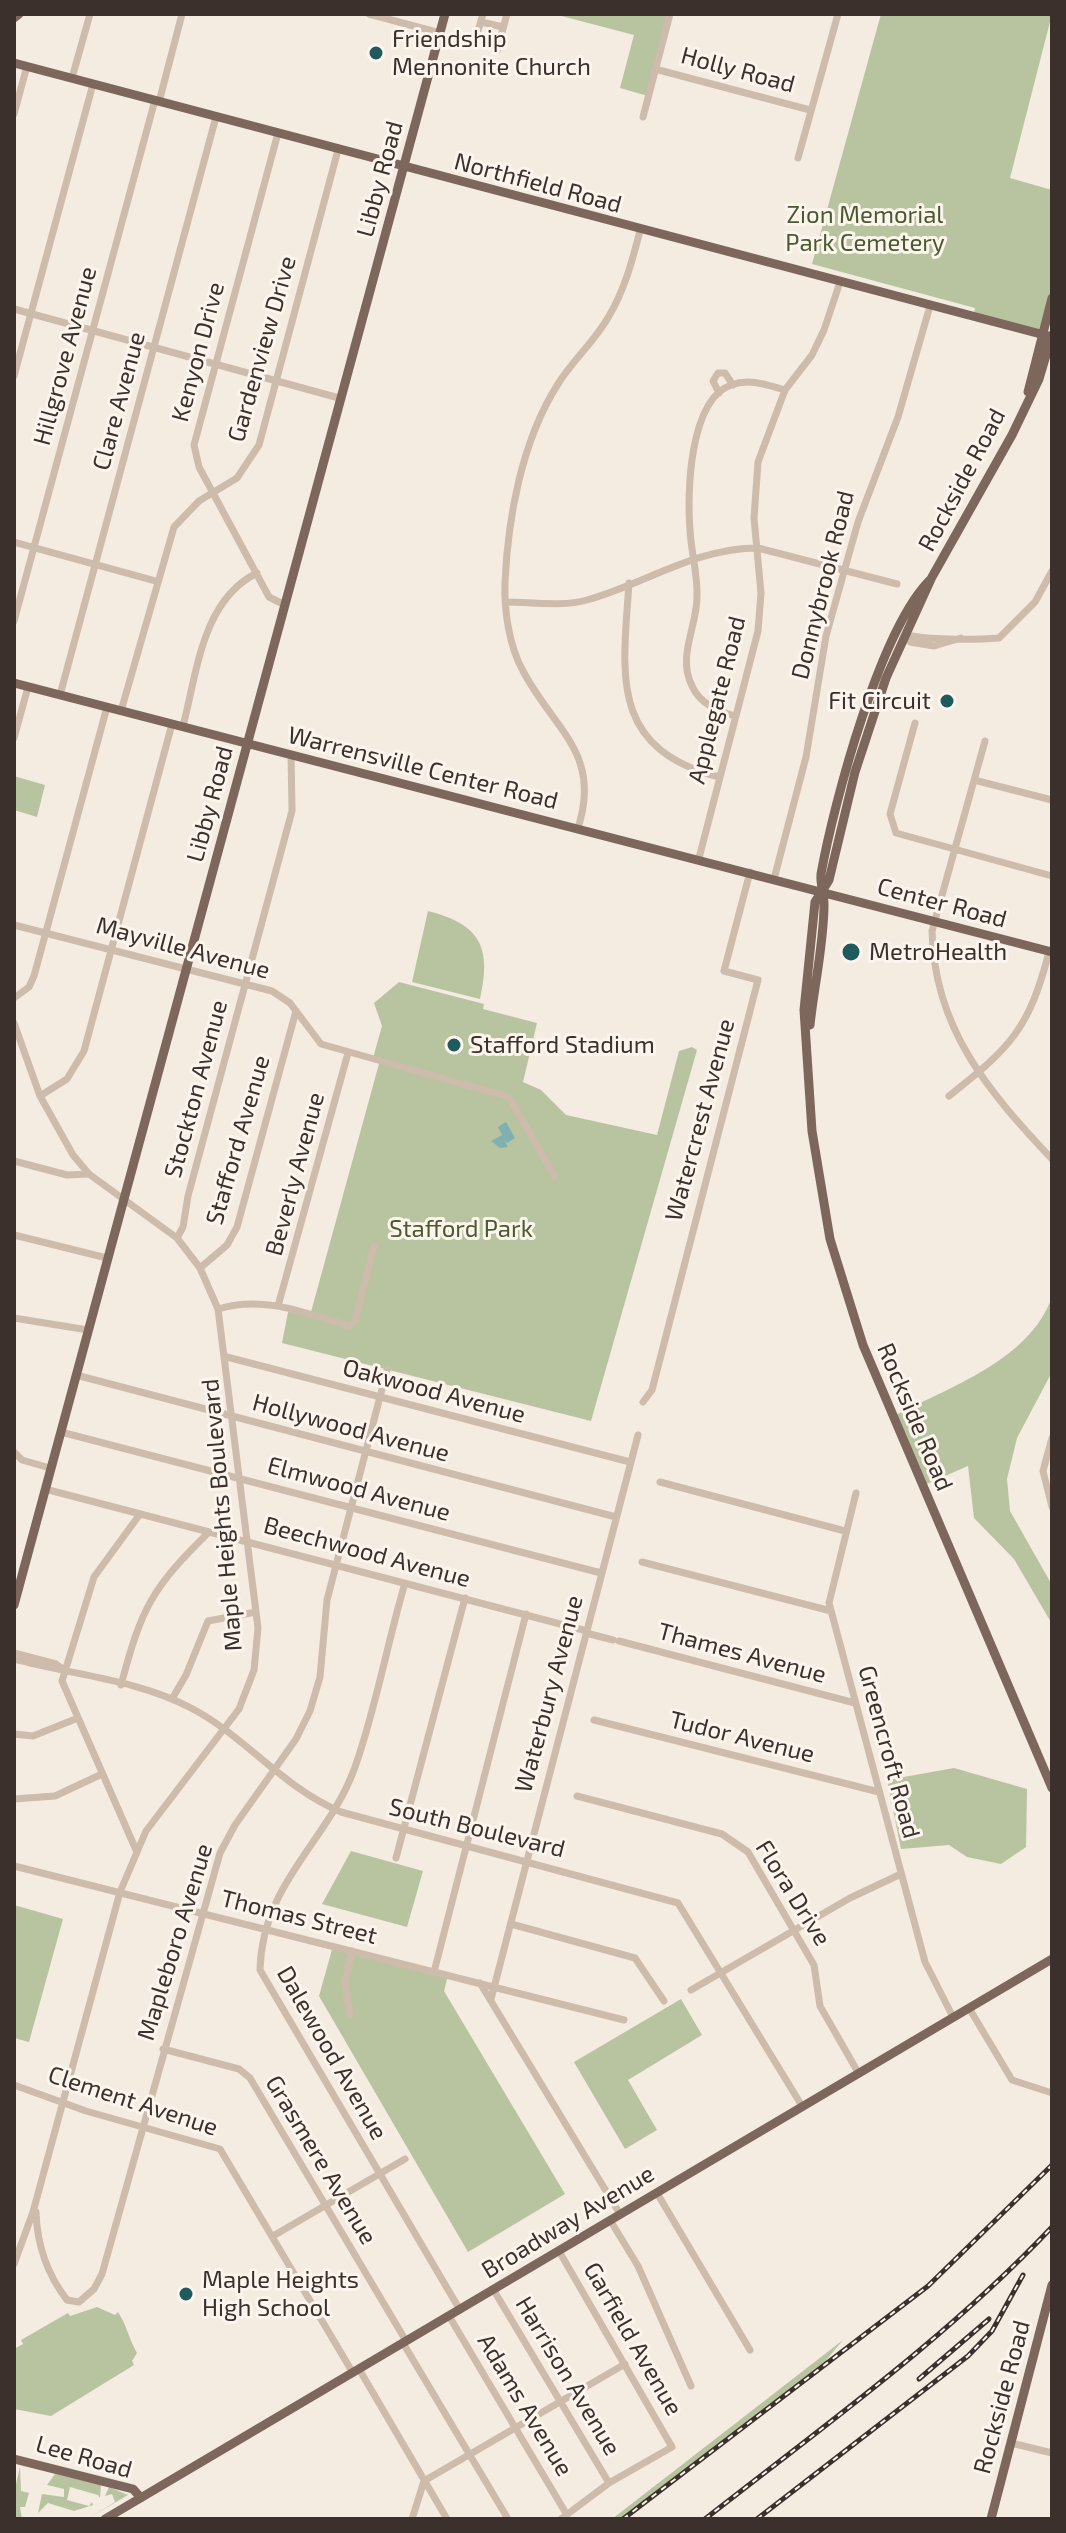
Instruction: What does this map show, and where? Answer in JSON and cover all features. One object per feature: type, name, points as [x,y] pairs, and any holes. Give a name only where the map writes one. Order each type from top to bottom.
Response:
[{"type":"main road","points":[[14,18],[19,14]]},
{"type":"main road","name":"Libby Road","points":[[14,1605],[18,1569],[61,1432],[445,14]]},
{"type":"main road","name":"Northfield Road","points":[[14,63],[640,231],[1049,336]]},
{"type":"main road","name":"Rockside Road","points":[[1052,298],[1049,336],[1027,400],[988,484],[932,577],[918,591],[903,636],[862,721],[820,878],[822,891],[815,902],[804,1010],[818,1178],[845,1295],[888,1407],[1052,1788]]},
{"type":"main road","name":"Warrensville Center Road","points":[[14,683],[822,891]]},
{"type":"main road","name":"Center Road","points":[[822,891],[1050,952]]},
{"type":"main road","name":"Broadway Avenue","points":[[105,2519],[1052,1959]]},
{"type":"main road","name":"Rockside Road","points":[[991,2519],[1052,2285]]},
{"type":"main road","name":"Lee Road","points":[[14,2459],[133,2489],[141,2498]]},
{"type":"street","points":[[72,78],[90,14]]},
{"type":"street","name":"Hillgrove Avenue","points":[[14,621],[182,14]]},
{"type":"street","points":[[369,14],[440,33]]},
{"type":"street","points":[[497,51],[507,14]]},
{"type":"street","points":[[643,117],[670,14]]},
{"type":"street","points":[[798,158],[838,14]]},
{"type":"street","points":[[474,44],[482,18],[503,27]]},
{"type":"street","points":[[14,114],[27,66]]},
{"type":"street","name":"Holly Road","points":[[655,69],[810,110]]},
{"type":"street","points":[[14,376],[93,84]]},
{"type":"street","name":"Clare Avenue","points":[[60,695],[216,117]]},
{"type":"street","name":"Kenyon Drive","points":[[278,133],[194,445],[199,467],[269,597],[285,605]]},
{"type":"street","name":"Gardenview Drive","points":[[121,711],[174,527],[191,507],[237,478],[255,455],[338,150]]},
{"type":"street","points":[[578,828],[585,799],[582,766],[569,737],[520,667],[506,602],[513,511],[532,439],[557,385],[608,317],[625,285],[640,231]]},
{"type":"street","name":"Applegate Road","points":[[699,858],[761,611],[754,518],[758,462],[765,434],[785,390],[819,342],[840,282]]},
{"type":"street","name":"Donnybrook Road","points":[[774,879],[806,757],[819,670],[845,570],[866,496],[898,417],[930,306]]},
{"type":"street","points":[[14,309],[339,398]]},
{"type":"street","points":[[719,393],[713,381],[718,373],[725,373],[733,385]]},
{"type":"street","points":[[735,716],[702,700],[687,672],[686,653],[697,608],[692,560],[690,472],[703,418],[719,393],[733,385],[757,382],[785,390]]},
{"type":"street","points":[[14,542],[156,581]]},
{"type":"street","points":[[506,602],[582,602],[724,549],[758,548],[897,584]]},
{"type":"street","points":[[903,636],[999,638],[1035,602],[1052,571]]},
{"type":"street","points":[[40,1096],[67,1079],[84,1051],[178,725],[216,610],[235,586],[257,573]]},
{"type":"street","points":[[629,583],[622,674],[633,713],[649,737],[666,753],[698,771],[719,777]]},
{"type":"street","points":[[14,738],[28,687]]},
{"type":"street","points":[[14,998],[29,987],[107,707]]},
{"type":"street","points":[[915,723],[890,814],[892,828],[902,837],[1052,876]]},
{"type":"street","points":[[985,741],[935,922],[933,947],[943,996],[956,1034],[996,1099],[1052,1159]]},
{"type":"street","name":"Stockton Avenue","points":[[177,1238],[183,1227],[292,810],[291,755]]},
{"type":"street","points":[[974,780],[1052,800]]},
{"type":"street","name":"Watercrest Avenue","points":[[643,1402],[652,1390],[758,980],[724,971],[750,872]]},
{"type":"street","name":"Mayville Avenue","points":[[14,925],[186,968],[284,997],[318,1041],[348,1053],[509,1097],[555,1177]]},
{"type":"street","points":[[949,1096],[1014,1040],[1029,1016],[1050,952]]},
{"type":"street","name":"Stafford Avenue","points":[[200,1268],[227,1245],[237,1227],[296,1011]]},
{"type":"street","name":"Maple Heights Boulevard","points":[[14,1023],[40,1096],[58,1131],[89,1174],[177,1238],[200,1268],[218,1309],[227,1357],[250,1543],[258,1650],[249,1689],[224,1731],[136,1850],[120,1892],[38,2198],[14,2264]]},
{"type":"street","name":"Beverly Avenue","points":[[278,1306],[348,1053]]},
{"type":"street","points":[[14,1161],[67,1175],[89,1174]]},
{"type":"street","points":[[14,1235],[107,1258]]},
{"type":"street","points":[[218,1309],[252,1301],[351,1324],[374,1246]]},
{"type":"street","points":[[14,1318],[88,1330]]},
{"type":"street","name":"Oakwood Avenue","points":[[227,1357],[630,1462]]},
{"type":"street","name":"Mapleboro Avenue","points":[[38,2198],[40,2247],[62,2293],[71,2303],[79,2302],[101,2277],[202,1912],[227,1838],[300,1732],[316,1692],[327,1600],[387,1370]]},
{"type":"street","name":"Hollywood Avenue","points":[[76,1375],[616,1517]]},
{"type":"street","name":"Elmwood Avenue","points":[[61,1432],[601,1573]]},
{"type":"street","name":"Waterbury Avenue","points":[[491,1999],[638,1435]]},
{"type":"street","points":[[1052,1438],[1043,1471],[1052,1507]]},
{"type":"street","points":[[14,1452],[22,1460],[50,1468]]},
{"type":"street","points":[[660,1482],[845,1531]]},
{"type":"street","name":"Beechwood Avenue","points":[[45,1489],[526,1614],[616,1641]]},
{"type":"street","name":"Greencroft Road","points":[[856,1493],[829,1591],[831,1611],[925,1962],[953,2017]]},
{"type":"street","points":[[136,1850],[62,1681],[94,1577],[140,1514]]},
{"type":"street","points":[[121,1685],[137,1623],[152,1594],[209,1532]]},
{"type":"street","points":[[642,1562],[831,1611]]},
{"type":"street","name":"Dalewood Avenue","points":[[405,1583],[355,1766],[334,1809],[289,1873],[260,1960],[262,1977],[460,2310]]},
{"type":"street","points":[[396,1858],[465,1598]]},
{"type":"street","points":[[172,1699],[186,1675],[208,1621],[256,1612]]},
{"type":"street","points":[[434,1972],[526,1614]]},
{"type":"street","name":"Thames Avenue","points":[[616,1641],[855,1703]]},
{"type":"street","name":"South Boulevard","points":[[14,1653],[56,1664],[64,1670]]},
{"type":"street","name":"South Boulevard","points":[[14,1659],[172,1699],[224,1731],[274,1771],[334,1809],[404,1831],[678,1903],[802,2106]]},
{"type":"street","points":[[14,1734],[33,1736],[78,1718]]},
{"type":"street","name":"Tudor Avenue","points":[[594,1720],[879,1792]]},
{"type":"street","points":[[14,1799],[55,1796],[102,1774]]},
{"type":"street","name":"Flora Drive","points":[[577,1796],[732,1838],[748,1852],[816,1971],[820,2006],[859,2074]]},
{"type":"street","name":"Thomas Street","points":[[14,1866],[624,2020]]},
{"type":"street","points":[[691,1990],[901,1874]]},
{"type":"street","points":[[511,1924],[635,1958],[664,2001]]},
{"type":"street","points":[[350,2015],[345,1982],[352,1951]]},
{"type":"street","points":[[480,1983],[620,2214]]},
{"type":"street","points":[[969,2008],[1012,2080],[1052,2093]]},
{"type":"street","name":"Grasmere Avenue","points":[[163,2049],[245,2073],[508,2519]]},
{"type":"street","name":"Clement Avenue","points":[[14,2085],[220,2149],[447,2519]]},
{"type":"street","points":[[273,2236],[405,2159]]},
{"type":"street","points":[[657,2193],[750,2350]]},
{"type":"street","points":[[610,2220],[638,2266],[691,2386]]},
{"type":"street","name":"Garfield Avenue","points":[[559,2251],[672,2447],[609,2483]]},
{"type":"street","name":"Harrison Avenue","points":[[493,2289],[609,2483]]},
{"type":"street","name":"Adams Avenue","points":[[449,2316],[564,2517]]},
{"type":"street","points":[[412,2519],[424,2481],[625,2364]]},
{"type":"street","points":[[1011,2443],[1052,2453]]},
{"type":"street","points":[[564,2517],[609,2483]]},
{"type":"green space","points":[[554,14],[670,14],[648,96],[620,88],[634,35]]},
{"type":"green space","name":"Zion Memorial Park Cemetery","points":[[881,14],[1052,14],[1010,178],[1052,190],[1052,299],[1042,334],[973,317],[975,308],[812,264]]},
{"type":"green space","points":[[14,776],[45,785],[37,817],[14,810]]},
{"type":"green space","points":[[428,911],[460,923],[478,940],[484,965],[480,999],[412,982]]},
{"type":"green space","name":"Stafford Park","points":[[399,982],[484,1004],[483,1009],[537,1023],[523,1082],[541,1090],[566,1115],[657,1135],[679,1051],[692,1047],[697,1050],[591,1421],[282,1343],[289,1307],[311,1312],[380,1060],[373,1058],[382,1026],[374,1003]]},
{"type":"green space","points":[[1052,1297],[1052,1372],[1017,1438],[1007,1479],[1010,1511],[1052,1585],[1052,1624],[1014,1559],[974,1518],[968,1466],[922,1486],[892,1417],[962,1383],[1006,1355],[1025,1339],[1041,1319]]},
{"type":"green space","points":[[954,1768],[1027,1789],[1026,1847],[1001,1864],[967,1857],[949,1845],[901,1849],[887,1780]]},
{"type":"green space","points":[[351,1851],[423,1871],[407,1927],[322,1904]]},
{"type":"green space","points":[[14,1905],[63,1919],[29,2042],[14,2038]]},
{"type":"green space","points":[[333,1946],[448,1975],[444,1991],[565,2194],[468,2252],[319,1996]]},
{"type":"green space","points":[[681,1999],[702,2035],[628,2080],[657,2130],[625,2149],[574,2062]]},
{"type":"green space","points":[[97,2307],[115,2315],[118,2312],[137,2353],[132,2361],[134,2365],[51,2416],[14,2409],[14,2349],[23,2344],[21,2340],[68,2313],[70,2316]]},
{"type":"green space","points":[[843,2340],[823,2364],[620,2519],[612,2519]]},
{"type":"green space","points":[[20,2467],[21,2491],[29,2493],[25,2507],[20,2507],[22,2519],[14,2519],[14,2493]]},
{"type":"green space","points":[[55,2474],[101,2485],[100,2498],[70,2487],[67,2500],[89,2506],[92,2502],[93,2505],[74,2511],[48,2503],[38,2513],[42,2494],[64,2497],[64,2489],[47,2485]]},
{"type":"green space","points":[[109,2487],[128,2495],[87,2519],[115,2502],[112,2494],[105,2496]]},
{"type":"water","points":[[506,1122],[515,1138],[507,1143],[504,1140],[508,1147],[500,1148],[491,1141],[502,1135],[498,1127]]},
{"type":"railway","points":[[623,2519],[928,2286],[1052,2165]]},
{"type":"railway","points":[[705,2519],[928,2343],[1012,2268],[1052,2227]]},
{"type":"railway","points":[[757,2519],[968,2356],[992,2331],[1023,2275]]},
{"type":"railway","points":[[919,2379],[989,2319]]},
{"type":"place","name":"Friendship Mennonite Church","points":[[376,53]]},
{"type":"place","name":"Fit Circuit","points":[[947,701]]},
{"type":"place","name":"MetroHealth","points":[[851,952]]},
{"type":"place","name":"Stafford Stadium","points":[[454,1045]]},
{"type":"place","name":"Maple Heights High School","points":[[186,2294]]}]
